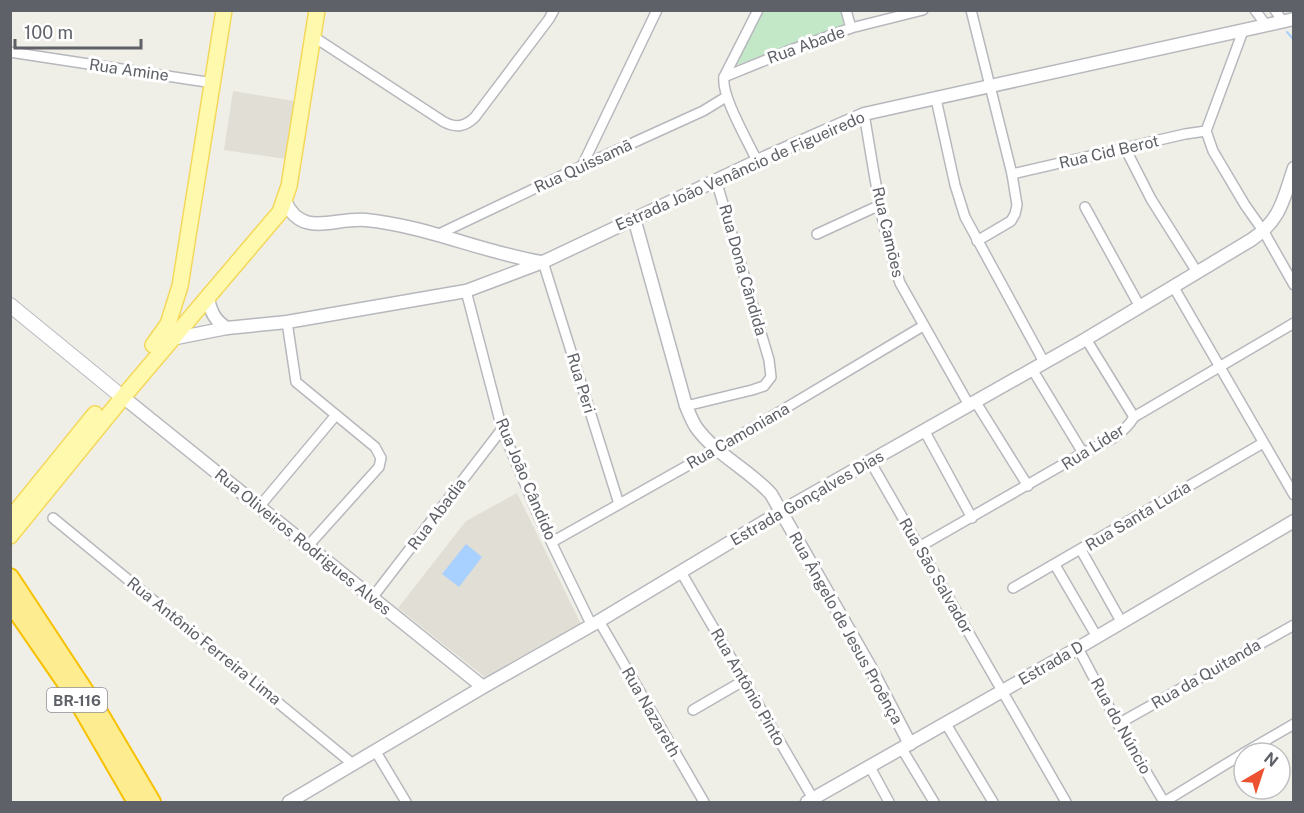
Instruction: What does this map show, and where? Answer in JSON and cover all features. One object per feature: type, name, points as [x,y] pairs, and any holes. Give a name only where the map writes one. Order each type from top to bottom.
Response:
[{"type":"highway","name":"BR-116","points":[[10,577],[100,714],[152,802]]},
{"type":"highway","name":"BR-116","points":[[10,602],[74,695],[136,802]]},
{"type":"main road","points":[[167,336],[178,292],[224,10]]},
{"type":"main road","points":[[10,536],[31,501],[167,336],[205,302],[272,222],[285,201],[317,10]]},
{"type":"main road","points":[[178,292],[186,303],[192,305],[205,302]]},
{"type":"main road","name":"Rua Oliveiros Rodrigues Alves","points":[[10,305],[119,394]]},
{"type":"main road","points":[[10,519],[31,501]]},
{"type":"street","points":[[314,37],[444,122],[452,126],[461,126],[475,117],[554,10]]},
{"type":"street","points":[[582,166],[657,10]]},
{"type":"street","points":[[757,161],[726,97],[723,84],[724,77],[758,10]]},
{"type":"street","points":[[846,10],[851,28]]},
{"type":"street","name":"Rua Abade","points":[[724,77],[851,28],[923,10]]},
{"type":"street","points":[[971,10],[1012,174],[1017,205],[1015,214],[1006,225],[977,241]]},
{"type":"street","points":[[1255,10],[1266,26]]},
{"type":"street","points":[[1275,10],[1288,20]]},
{"type":"street","name":"Estrada João Venâncio de Figueiredo","points":[[167,336],[287,322],[466,291],[543,262],[757,161],[864,114],[1288,20]]},
{"type":"street","points":[[1243,31],[1206,131],[1213,152],[1264,232],[1293,285]]},
{"type":"street","name":"Rua Amine","points":[[10,52],[213,83]]},
{"type":"street","name":"Rua Quissamã","points":[[439,234],[703,111],[726,97]]},
{"type":"street","points":[[936,99],[955,185],[965,217],[1044,362]]},
{"type":"street","name":"Rua Camões","points":[[864,114],[880,205],[893,265],[900,283],[923,326],[1028,486]]},
{"type":"street","name":"Rua Cid Berot","points":[[1012,174],[1206,131]]},
{"type":"street","points":[[1125,148],[1151,199],[1197,272]]},
{"type":"street","name":"Estrada Gonçalves Dias","points":[[294,801],[782,511],[1086,339],[1139,305],[1264,232],[1277,215],[1293,168]]},
{"type":"street","name":"Rua Dona Cândida","points":[[686,406],[764,386],[771,377],[769,360],[716,180]]},
{"type":"street","points":[[285,201],[295,217],[306,223],[366,220],[439,234],[506,255],[543,262]]},
{"type":"street","points":[[817,234],[880,205]]},
{"type":"street","points":[[1085,207],[1139,305]]},
{"type":"street","name":"Rua Ângelo de Jesus Proênça","points":[[634,218],[686,406],[696,427],[717,449],[759,481],[771,494],[870,667],[906,747]]},
{"type":"street","name":"Rua Peri","points":[[543,262],[619,504]]},
{"type":"street","points":[[1173,286],[1293,495]]},
{"type":"street","name":"Rua João Cândido","points":[[466,291],[502,429],[539,517],[595,623]]},
{"type":"street","points":[[205,302],[217,321],[227,328]]},
{"type":"street","points":[[287,322],[296,382],[375,447],[381,461],[379,467],[308,546]]},
{"type":"street","name":"Rua Líder","points":[[919,548],[1083,453],[1105,443],[1122,432],[1134,417],[1293,323]]},
{"type":"street","name":"Rua Camoniana","points":[[552,542],[717,449],[923,326]]},
{"type":"street","points":[[1086,339],[1134,417]]},
{"type":"street","points":[[1032,369],[1083,453]]},
{"type":"street","name":"Rua Oliveiros Rodrigues Alves","points":[[119,394],[483,687]]},
{"type":"street","points":[[259,507],[336,415]]},
{"type":"street","name":"Rua Abadia","points":[[372,598],[502,429]]},
{"type":"street","points":[[924,430],[972,518]]},
{"type":"street","name":"Rua Santa Luzia","points":[[1013,588],[1263,443]]},
{"type":"street","name":"Rua São Salvador","points":[[870,461],[1066,802]]},
{"type":"street","name":"Rua Antônio Ferreira Lima","points":[[53,518],[354,765]]},
{"type":"street","name":"Estrada D","points":[[812,801],[1122,623],[1293,521]]},
{"type":"street","points":[[1081,550],[1122,623]]},
{"type":"street","points":[[1055,564],[1097,637]]},
{"type":"street","name":"Rua Antônio Pinto","points":[[681,572],[812,801]]},
{"type":"street","name":"Rua Nazareth","points":[[595,623],[704,802]]},
{"type":"street","name":"Rua da Quitanda","points":[[1118,724],[1293,625]]},
{"type":"street","name":"Rua do Núncio","points":[[1078,648],[1118,724],[1164,802]]},
{"type":"street","points":[[693,710],[743,681]]},
{"type":"street","points":[[946,724],[993,802]]},
{"type":"street","points":[[1264,741],[1293,724]]},
{"type":"street","points":[[906,747],[934,802]]},
{"type":"street","points":[[376,752],[406,802]]},
{"type":"street","points":[[1164,802],[1232,760]]},
{"type":"street","points":[[870,767],[889,802]]},
{"type":"shaded area","points":[[233,91],[294,101],[286,159],[224,150]]},
{"type":"shaded area","points":[[517,493],[581,624],[487,679],[398,608],[466,521]]},
{"type":"green space","points":[[763,11],[841,11],[844,26],[734,66]]},
{"type":"water","points":[[466,544],[482,557],[459,587],[442,574]]},
{"type":"waterway","points":[[1287,32],[1294,40]]}]
